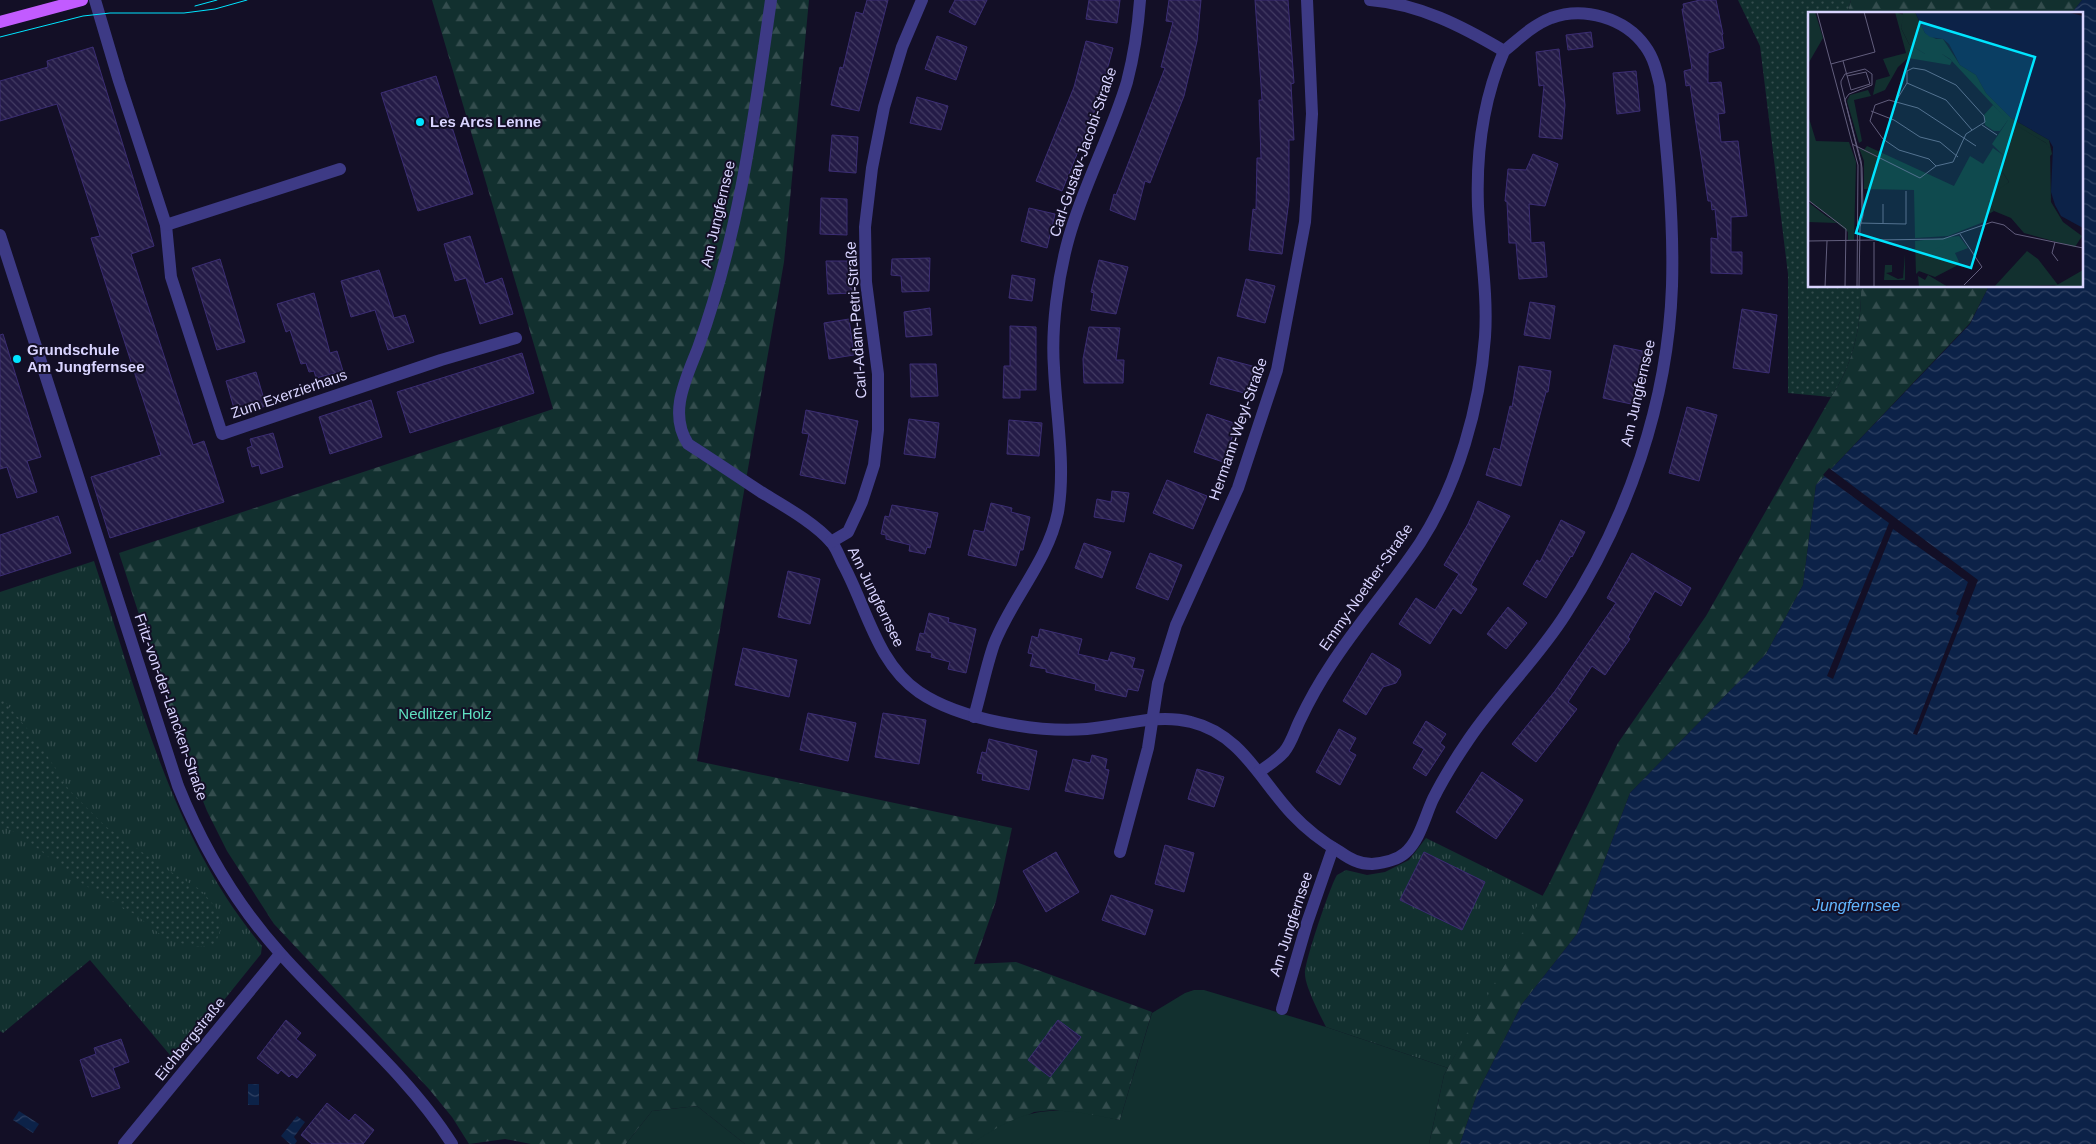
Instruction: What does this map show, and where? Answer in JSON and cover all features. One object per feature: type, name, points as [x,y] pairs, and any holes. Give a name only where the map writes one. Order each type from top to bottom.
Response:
[{"type":"main road","points":[[0,22],[82,0]]},
{"type":"street","name":"Zum Exerzierhaus","points":[[95,0],[166,226],[172,277],[222,434],[441,360],[516,338]]},
{"type":"street","name":"Am Jungfernsee","points":[[770,0],[741,192],[726,259],[702,337],[679,398],[681,434],[688,444],[794,511],[832,542],[855,586],[870,625],[890,662],[916,690],[944,706],[974,716],[1056,730],[1088,729],[1154,719],[1189,721],[1206,727],[1226,737],[1243,751],[1295,817],[1333,848],[1357,862],[1370,864],[1399,856],[1415,840],[1434,797],[1470,737],[1559,624],[1599,559],[1626,500],[1643,450],[1663,373],[1670,312],[1672,233],[1662,105],[1655,64],[1645,46],[1629,30],[1613,20],[1593,14],[1573,13],[1552,18],[1531,28],[1504,51]]},
{"type":"street","name":"Carl-Adam-Petri-Straße","points":[[832,542],[848,532],[862,502],[874,465],[878,430],[878,374],[866,282],[866,219],[872,168],[884,107],[902,47],[922,0]]},
{"type":"street","name":"Carl-Gustav-Jacobi-Straße","points":[[974,716],[994,643],[1039,563],[1058,511],[1059,437],[1053,366],[1055,321],[1062,273],[1069,238],[1094,164],[1126,82],[1137,36],[1140,0]]},
{"type":"street","name":"Hermann-Weyl-Straße","points":[[1120,852],[1154,719],[1158,683],[1176,625],[1238,488],[1278,370],[1305,222],[1312,114],[1307,0]]},
{"type":"street","points":[[1370,0],[1388,2],[1428,12],[1476,34],[1504,51]]},
{"type":"street","name":"Emmy-Noether-Straße","points":[[1259,772],[1284,752],[1315,690],[1336,657],[1421,542],[1444,497],[1462,450],[1476,399],[1485,337],[1485,283],[1478,205],[1481,135],[1486,103],[1493,77],[1504,51]]},
{"type":"street","points":[[166,226],[340,169]]},
{"type":"street","name":"Fritz-von-der-Lancken-Straße","points":[[0,236],[178,786],[202,841],[218,869],[255,924],[280,954],[402,1081],[452,1144]]},
{"type":"street","name":"Am Jungfernsee","points":[[1282,1010],[1306,923],[1333,848]]},
{"type":"street","name":"Eichbergstraße","points":[[124,1144],[280,954]]},
{"type":"green space","name":"Nedlitzer Holz","points":[[432,0],[809,0],[784,262],[697,761],[1012,828],[996,901],[974,964],[1016,962],[1152,1012],[1120,1120],[1053,1110],[1034,1112],[971,1144],[745,1144],[697,1106],[652,1111],[626,1144],[531,1144],[505,1139],[469,1144],[452,1117],[429,1089],[274,924],[227,851],[207,811],[186,759],[119,553],[553,409]]},
{"type":"green space","points":[[1738,0],[1851,0],[1848,12],[1808,12],[1808,288],[1861,288],[1860,315],[1855,344],[1845,372],[1831,397],[1788,393],[1788,274],[1760,46]]},
{"type":"green space","points":[[1851,0],[2082,0],[2073,12],[1848,12]]},
{"type":"green space","points":[[1861,288],[1988,288],[1970,323],[1816,485],[1803,585],[1766,654],[1630,793],[1577,934],[1522,1004],[1477,1094],[1460,1144],[1429,1144],[1444,1075],[1548,886],[1618,743],[1706,616],[1839,385],[1855,344]]},
{"type":"green space","points":[[94,561],[142,712],[180,811],[203,858],[230,903],[262,946],[261,954],[175,1061],[90,960],[3,1033],[0,1031],[0,592]]},
{"type":"green space","points":[[0,696],[39,743],[69,790],[105,826],[166,869],[201,890],[216,908],[222,925],[215,945],[193,947],[165,938],[136,915],[83,884],[23,837],[0,824]]},
{"type":"green space","points":[[1426,838],[1545,897],[1448,1068],[1326,1027],[1310,993],[1305,974],[1318,924],[1337,875],[1346,870],[1367,875],[1385,872],[1409,860]]},
{"type":"green space","points":[[1194,990],[1204,990],[1326,1027],[1448,1068],[1444,1075],[1429,1144],[971,1144],[1014,1120],[1043,1112],[1072,1112],[1120,1120],[1152,1013],[1185,993]]},
{"type":"green space","points":[[697,1106],[745,1144],[626,1144],[652,1111]]},
{"type":"water","name":"Jungfernsee","points":[[2082,0],[2096,0],[2096,1144],[1460,1144],[1477,1094],[1522,1004],[1577,934],[1630,793],[1766,654],[1803,585],[1816,485],[1970,324],[1988,288],[2084,288],[2084,12],[2073,12]]},
{"type":"water","points":[[248,1084],[259,1084],[259,1105],[248,1105]]},
{"type":"water","points":[[19,1111],[39,1124],[33,1133],[13,1120]]},
{"type":"water","points":[[297,1116],[305,1122],[294,1137],[297,1141],[295,1144],[290,1144],[281,1136]]},
{"type":"pier","points":[[1829,468],[1978,580],[1917,735],[1913,734],[1959,616],[1956,614],[1968,582],[1893,529],[1833,679],[1827,676],[1889,523],[1823,475]]},
{"type":"building","points":[[867,0],[888,0],[859,111],[831,105],[840,67],[843,68],[856,12],[863,14]]},
{"type":"building","points":[[955,0],[987,0],[975,25],[949,12]]},
{"type":"building","points":[[1089,0],[1120,0],[1117,23],[1086,19]]},
{"type":"building","points":[[1169,0],[1201,0],[1197,41],[1184,96],[1150,183],[1145,181],[1135,220],[1110,210],[1114,194],[1116,195],[1165,68],[1161,67],[1173,22],[1166,21]]},
{"type":"building","points":[[1255,0],[1288,0],[1294,83],[1291,84],[1294,140],[1289,140],[1289,200],[1282,254],[1249,250],[1253,209],[1256,210],[1257,158],[1261,158],[1259,100],[1262,100]]},
{"type":"building","points":[[1700,0],[1716,0],[1724,48],[1708,53],[1708,83],[1721,82],[1725,113],[1718,114],[1721,142],[1738,141],[1747,216],[1731,217],[1731,252],[1742,252],[1742,274],[1711,273],[1711,238],[1718,239],[1715,209],[1712,210],[1711,201],[1708,201],[1690,85],[1686,86],[1684,71],[1692,69],[1682,9],[1684,9],[1683,4]]},
{"type":"building","points":[[1591,32],[1593,47],[1568,50],[1566,35]]},
{"type":"building","points":[[937,36],[967,47],[956,80],[925,69]]},
{"type":"building","points":[[1086,41],[1113,48],[1099,100],[1062,191],[1036,181],[1074,87]]},
{"type":"building","points":[[93,47],[154,246],[131,254],[193,445],[204,441],[224,502],[110,538],[91,477],[161,455],[91,238],[100,236],[57,104],[0,121],[0,81],[48,67],[47,61]]},
{"type":"building","points":[[1559,49],[1565,105],[1562,139],[1539,137],[1544,85],[1539,86],[1536,52]]},
{"type":"building","points":[[1636,71],[1640,111],[1617,114],[1613,73]]},
{"type":"building","name":"Les Arcs Lenne","points":[[436,76],[473,194],[418,211],[381,93]]},
{"type":"building","points":[[917,97],[948,106],[941,130],[910,123]]},
{"type":"building","points":[[832,135],[858,137],[856,173],[829,171]]},
{"type":"building","points":[[1533,154],[1558,164],[1545,206],[1529,204],[1531,243],[1544,242],[1547,277],[1519,279],[1516,243],[1509,243],[1507,202],[1505,201],[1508,169],[1526,170]]},
{"type":"building","points":[[821,198],[847,199],[847,235],[820,234]]},
{"type":"building","points":[[1029,208],[1055,214],[1047,248],[1021,241]]},
{"type":"building","points":[[470,236],[485,284],[502,278],[513,314],[480,324],[466,278],[455,281],[444,244]]},
{"type":"building","points":[[930,258],[929,291],[902,292],[901,276],[891,275],[892,259]]},
{"type":"building","points":[[220,259],[245,342],[217,350],[192,268]]},
{"type":"building","points":[[1099,260],[1128,267],[1116,314],[1091,310],[1094,293],[1091,292]]},
{"type":"building","points":[[826,261],[853,261],[854,293],[828,294]]},
{"type":"building","points":[[379,270],[394,318],[405,315],[414,342],[388,350],[375,310],[351,317],[341,281]]},
{"type":"building","points":[[1012,275],[1035,279],[1032,301],[1009,298]]},
{"type":"building","points":[[1246,279],[1275,286],[1265,323],[1237,316]]},
{"type":"building","points":[[314,293],[330,353],[337,351],[343,371],[316,378],[314,371],[309,372],[306,363],[301,364],[290,330],[286,332],[277,304]]},
{"type":"building","points":[[1530,302],[1555,306],[1550,339],[1524,335]]},
{"type":"building","points":[[930,308],[932,335],[906,337],[904,312]]},
{"type":"building","points":[[1742,309],[1777,315],[1769,373],[1733,368]]},
{"type":"building","points":[[849,319],[854,355],[829,359],[824,323]]},
{"type":"building","points":[[1010,326],[1036,327],[1036,390],[1020,390],[1020,398],[1003,398],[1004,366],[1010,366]]},
{"type":"building","points":[[1089,327],[1120,328],[1116,360],[1124,360],[1123,383],[1084,383],[1083,359]]},
{"type":"building","points":[[3,334],[41,457],[27,461],[37,492],[17,498],[7,467],[0,469],[0,335]]},
{"type":"building","points":[[1614,345],[1647,352],[1636,405],[1603,398]]},
{"type":"building","points":[[522,353],[534,393],[410,433],[397,392]]},
{"type":"building","points":[[1218,357],[1256,367],[1248,394],[1210,384]]},
{"type":"building","points":[[910,364],[936,364],[938,396],[911,397]]},
{"type":"building","points":[[1519,366],[1551,371],[1548,392],[1546,392],[1521,486],[1486,475],[1494,448],[1500,450],[1510,406],[1512,407]]},
{"type":"building","points":[[256,372],[266,406],[236,415],[226,381]]},
{"type":"building","points":[[371,400],[382,437],[330,454],[319,417]]},
{"type":"building","points":[[1687,407],[1717,415],[1699,481],[1669,473]]},
{"type":"building","points":[[806,410],[858,421],[845,484],[800,475],[809,434],[802,433]]},
{"type":"building","points":[[1207,414],[1237,424],[1223,462],[1194,452]]},
{"type":"building","points":[[909,419],[939,423],[935,458],[904,454]]},
{"type":"building","points":[[1009,420],[1042,423],[1039,456],[1007,454]]},
{"type":"building","points":[[273,433],[283,467],[261,474],[259,465],[252,467],[247,448],[252,446],[250,439]]},
{"type":"building","points":[[1167,480],[1207,496],[1193,529],[1153,513]]},
{"type":"building","points":[[1112,491],[1129,493],[1124,522],[1094,517],[1097,499],[1111,502]]},
{"type":"building","points":[[1478,501],[1510,516],[1471,585],[1477,589],[1461,614],[1453,608],[1430,644],[1399,624],[1416,598],[1435,610],[1459,574],[1444,565],[1468,524]]},
{"type":"building","points":[[991,503],[1012,508],[1011,512],[1030,517],[1023,550],[1020,550],[1016,566],[968,555],[974,530],[984,532]]},
{"type":"building","points":[[892,505],[938,513],[930,548],[927,547],[925,554],[909,551],[910,545],[886,539],[886,535],[881,534],[885,516],[889,517]]},
{"type":"building","points":[[58,516],[71,553],[0,576],[0,535]]},
{"type":"building","points":[[1561,520],[1585,532],[1572,557],[1546,598],[1523,584],[1537,560],[1540,562]]},
{"type":"building","points":[[1084,543],[1111,552],[1102,578],[1075,568]]},
{"type":"building","points":[[1150,553],[1182,565],[1168,600],[1136,588]]},
{"type":"building","points":[[1632,553],[1691,588],[1681,606],[1655,591],[1628,637],[1630,639],[1605,675],[1592,666],[1568,702],[1577,709],[1536,762],[1512,744],[1555,691],[1616,603],[1607,598]]},
{"type":"building","points":[[788,571],[820,579],[810,624],[778,617]]},
{"type":"building","points":[[1508,607],[1527,623],[1506,649],[1487,634]]},
{"type":"building","points":[[929,613],[949,618],[948,622],[976,629],[966,673],[948,669],[950,662],[931,657],[932,653],[916,650],[920,633],[924,634]]},
{"type":"building","points":[[1040,629],[1082,639],[1078,654],[1108,661],[1111,652],[1135,658],[1132,668],[1144,670],[1138,691],[1128,689],[1126,697],[1095,690],[1096,684],[1046,672],[1046,669],[1030,666],[1033,654],[1028,653],[1032,636],[1038,638]]},
{"type":"building","points":[[743,648],[797,660],[789,697],[735,685]]},
{"type":"building","points":[[1372,653],[1400,670],[1401,675],[1396,683],[1383,687],[1366,715],[1343,701]]},
{"type":"building","points":[[808,713],[856,723],[848,761],[800,750]]},
{"type":"building","points":[[883,713],[926,720],[919,764],[875,757]]},
{"type":"building","points":[[1426,721],[1446,734],[1440,743],[1445,747],[1426,776],[1413,768],[1424,749],[1413,743]]},
{"type":"building","points":[[1339,729],[1356,738],[1349,751],[1356,755],[1340,785],[1316,772]]},
{"type":"building","points":[[989,739],[1037,751],[1029,790],[982,780],[983,774],[977,773],[982,752],[986,753]]},
{"type":"building","points":[[1092,755],[1107,759],[1105,769],[1109,770],[1103,799],[1065,791],[1073,759],[1090,763]]},
{"type":"building","points":[[1197,769],[1224,777],[1214,807],[1188,799]]},
{"type":"building","points":[[1482,772],[1523,800],[1496,839],[1456,812]]},
{"type":"building","points":[[1165,845],[1194,853],[1184,892],[1155,884]]},
{"type":"building","points":[[1056,852],[1079,892],[1046,912],[1023,871]]},
{"type":"building","points":[[1424,852],[1485,882],[1462,930],[1400,900]]},
{"type":"building","points":[[1111,895],[1153,910],[1145,935],[1102,920]]},
{"type":"building","points":[[286,1020],[301,1033],[296,1039],[316,1055],[297,1078],[292,1074],[289,1077],[281,1070],[278,1074],[257,1058]]},
{"type":"building","points":[[1058,1020],[1081,1037],[1050,1077],[1028,1060]]},
{"type":"building","points":[[121,1039],[129,1062],[113,1068],[120,1088],[92,1097],[80,1060],[96,1054],[94,1048]]},
{"type":"building","points":[[327,1103],[349,1121],[355,1114],[374,1130],[363,1144],[312,1144],[301,1135]]},
{"type":"tram line","points":[[195,6],[217,0]]},
{"type":"tram line","points":[[0,37],[83,16],[110,13],[184,13],[215,9],[247,0]]},
{"type":"place","name":"Les Arcs Lenne","points":[[420,122]]},
{"type":"place","name":"Grundschule Am Jungfernsee","points":[[17,359]]}]
